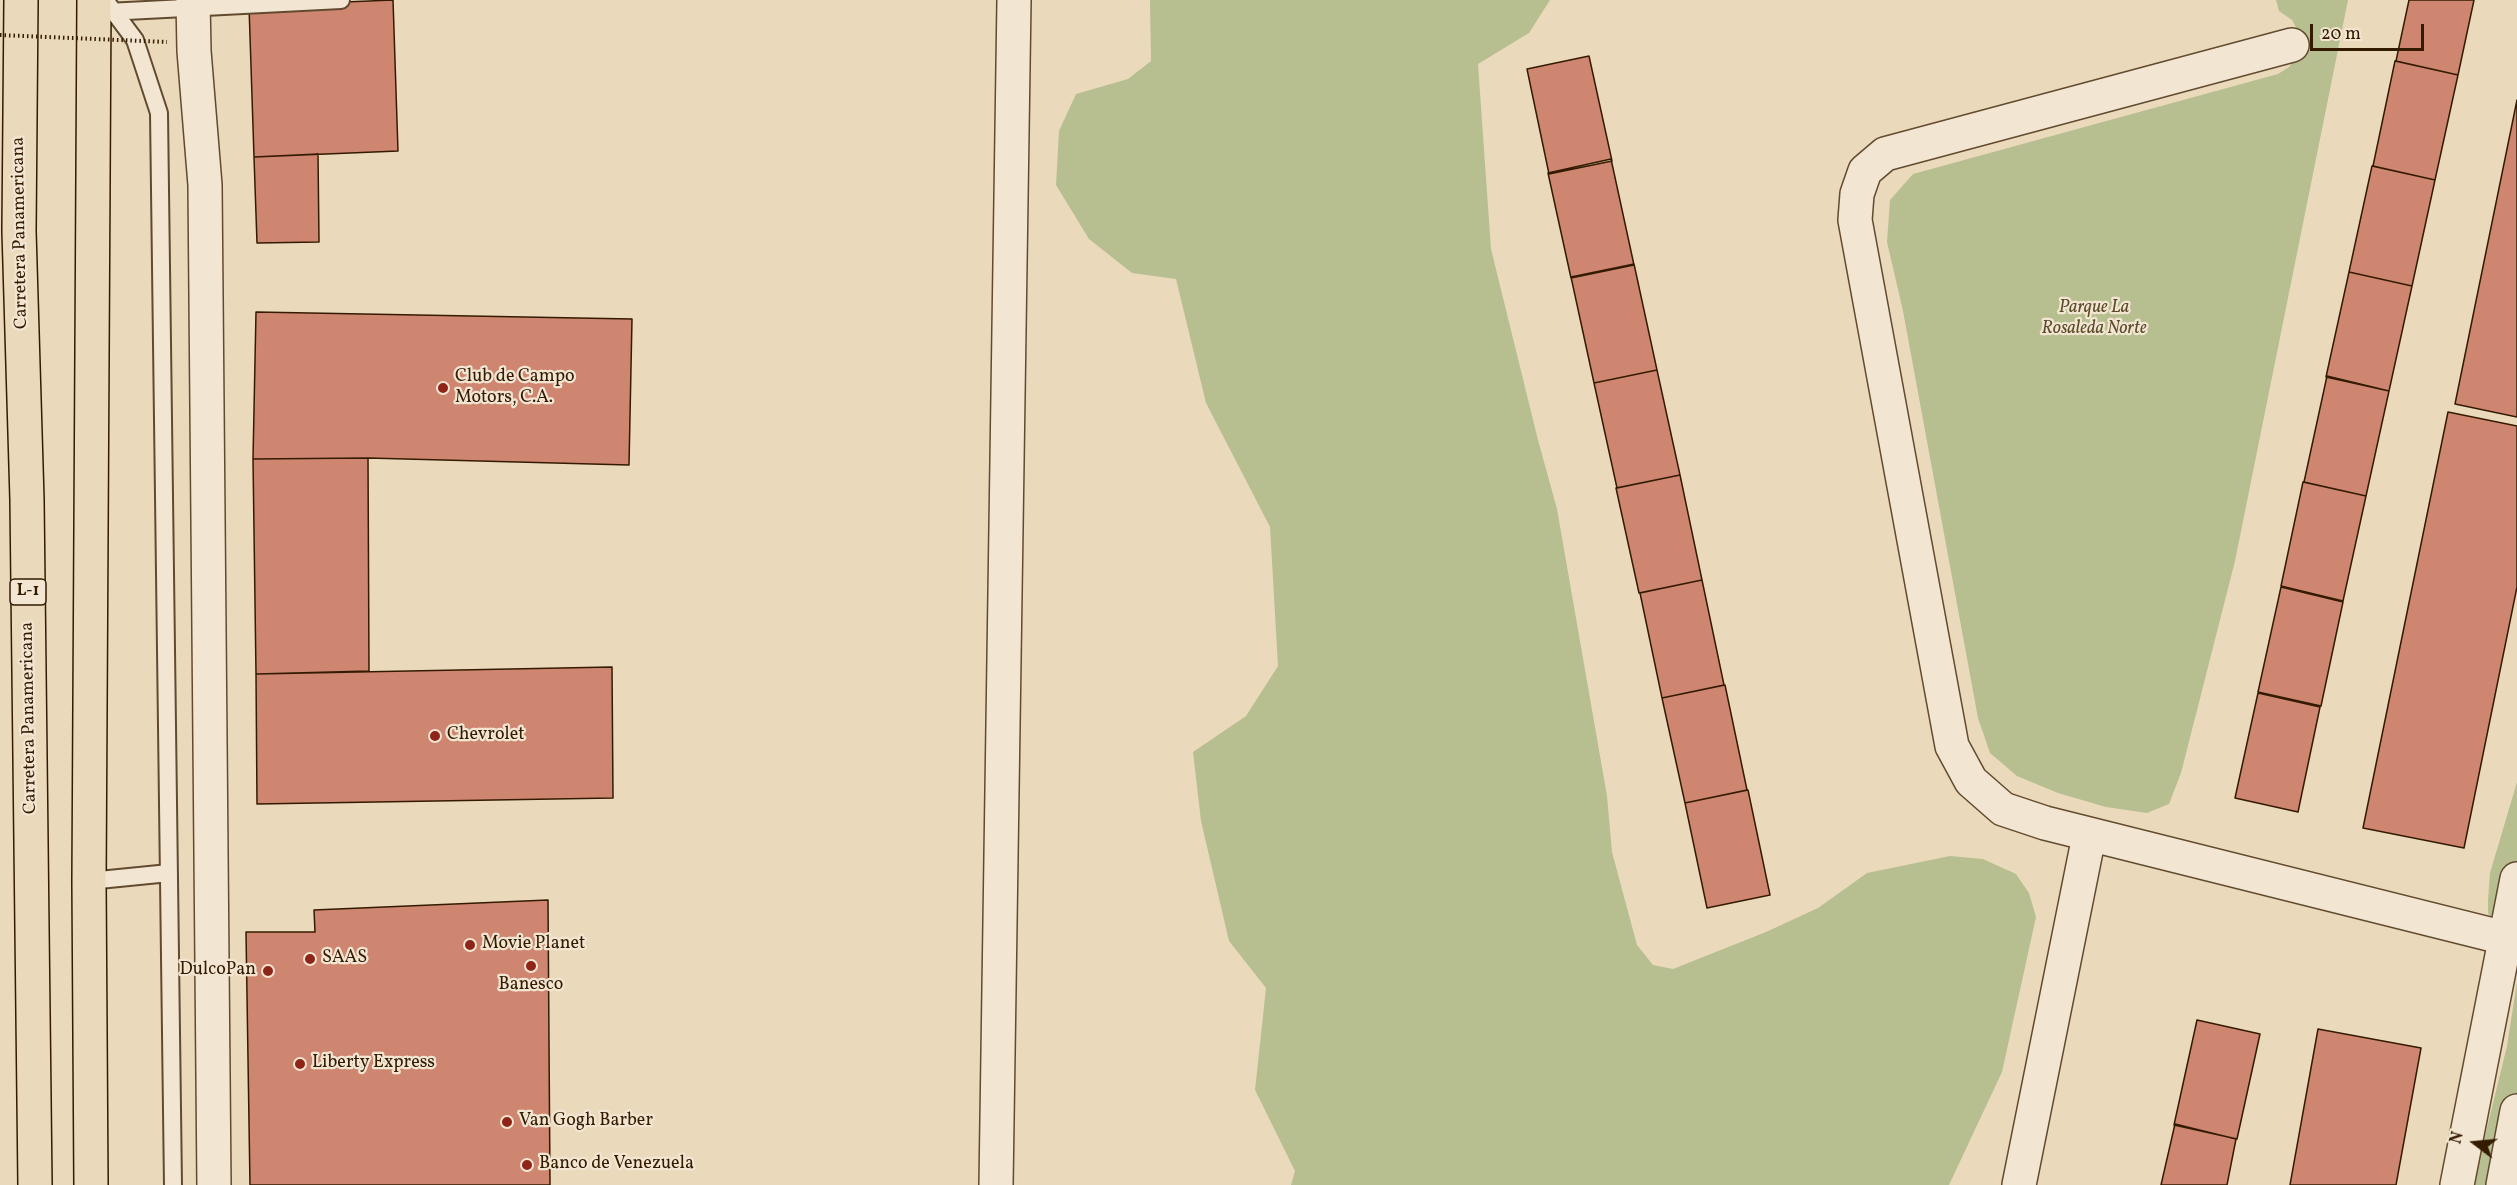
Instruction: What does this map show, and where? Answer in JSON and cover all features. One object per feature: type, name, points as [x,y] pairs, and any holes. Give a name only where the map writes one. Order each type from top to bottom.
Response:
[{"type":"main road","name":"Carretera Panamericana","points":[[21,0],[19,231],[27,500],[35,1185]]},
{"type":"main road","points":[[91,1185],[89,881],[102,6]]},
{"type":"main road","name":"L-1","points":[[0,179],[19,231]]},
{"type":"street","points":[[996,1185],[1014,0]]},
{"type":"street","points":[[193,4],[194,51],[205,185],[214,1185]]},
{"type":"street","points":[[2292,45],[1885,154],[1865,171],[1857,194],[1855,220],[1952,746],[1971,781],[2002,809],[2089,836],[2511,940]]},
{"type":"street","points":[[2019,1185],[2089,836]]},
{"type":"street","points":[[2457,1185],[2511,940],[2517,879]]},
{"type":"street","points":[[2503,1185],[2517,1111]]},
{"type":"lane","points":[[102,6],[341,0]]},
{"type":"lane","points":[[102,6],[135,40],[159,113],[173,1185]]},
{"type":"lane","points":[[89,881],[169,873]]},
{"type":"path","points":[[0,35],[167,42]]},
{"type":"green space","points":[[1150,0],[1550,0],[1529,33],[1478,64],[1491,249],[1557,509],[1607,796],[1612,852],[1637,945],[1653,965],[1673,969],[1766,932],[1818,908],[1867,873],[1950,856],[1983,859],[2016,874],[2029,893],[2036,917],[2002,1072],[1949,1185],[1291,1185],[1295,1171],[1255,1090],[1266,988],[1229,941],[1201,821],[1193,752],[1246,716],[1278,666],[1270,527],[1206,403],[1176,279],[1132,273],[1089,239],[1056,185],[1059,131],[1076,94],[1128,79],[1151,61]]},
{"type":"green space","name":"Parque La Rosaleda Norte","points":[[2276,0],[2348,0],[2235,561],[2181,773],[2169,804],[2147,813],[2106,807],[2058,793],[2017,776],[1990,753],[1978,718],[1903,311],[1887,242],[1890,200],[1913,174],[2278,74],[2289,67],[2299,54],[2299,33],[2292,20],[2279,11]]},
{"type":"green space","points":[[2517,782],[2517,965],[2488,913],[2488,900],[2490,873]]},
{"type":"green space","points":[[2517,982],[2517,1185],[2473,1185],[2507,1046]]},
{"type":"building","points":[[393,0],[398,151],[254,157],[249,6]]},
{"type":"building","points":[[2409,0],[2474,0],[2458,75],[2396,61]]},
{"type":"building","points":[[1589,56],[1612,161],[1549,174],[1527,69]]},
{"type":"building","points":[[2395,61],[2458,75],[2435,180],[2373,166]]},
{"type":"building","points":[[2517,100],[2517,417],[2455,404]]},
{"type":"building","points":[[318,154],[319,242],[257,243],[254,157]]},
{"type":"building","points":[[1611,159],[1634,265],[1571,278],[1548,173]]},
{"type":"building","points":[[2372,166],[2435,180],[2412,286],[2349,272]]},
{"type":"building","points":[[1634,264],[1657,370],[1594,383],[1571,277]]},
{"type":"building","points":[[2349,272],[2412,286],[2389,391],[2326,377]]},
{"type":"building","name":"Club de Campo Motors, C.A.","points":[[256,312],[632,319],[629,465],[368,458],[253,459]]},
{"type":"building","points":[[1657,370],[1680,475],[1617,488],[1594,383]]},
{"type":"building","points":[[2327,376],[2389,391],[2366,496],[2304,482]]},
{"type":"building","points":[[2448,412],[2517,426],[2517,587],[2464,848],[2363,828]]},
{"type":"building","points":[[368,458],[369,671],[256,674],[253,459]]},
{"type":"building","points":[[1680,475],[1702,580],[1639,593],[1616,488]]},
{"type":"building","points":[[2303,482],[2366,496],[2343,601],[2281,586]]},
{"type":"building","points":[[1702,580],[1724,685],[1662,698],[1640,593]]},
{"type":"building","points":[[2281,587],[2343,602],[2321,706],[2258,692]]},
{"type":"building","name":"Chevrolet","points":[[612,667],[613,798],[257,804],[256,674]]},
{"type":"building","points":[[1725,685],[1747,790],[1685,803],[1662,698]]},
{"type":"building","points":[[2258,693],[2320,707],[2298,812],[2235,798]]},
{"type":"building","points":[[1748,790],[1770,895],[1707,908],[1685,803]]},
{"type":"building","points":[[548,900],[550,1185],[250,1185],[246,932],[315,932],[314,910]]},
{"type":"building","points":[[2197,1020],[2260,1034],[2237,1139],[2174,1125]]},
{"type":"building","points":[[2318,1029],[2421,1048],[2396,1185],[2290,1185]]},
{"type":"building","points":[[2175,1124],[2236,1139],[2227,1185],[2161,1185]]},
{"type":"place","name":"Club de Campo Motors, C.A.","points":[[443,388]]},
{"type":"place","name":"Chevrolet","points":[[435,736]]},
{"type":"place","name":"Movie Planet","points":[[470,945]]},
{"type":"place","name":"SAAS","points":[[310,959]]},
{"type":"place","name":"Banesco","points":[[531,966]]},
{"type":"place","name":"DulcoPan","points":[[268,971]]},
{"type":"place","name":"Liberty Express","points":[[300,1064]]},
{"type":"place","name":"Van Gogh Barber","points":[[507,1122]]},
{"type":"place","name":"Banco de Venezuela","points":[[527,1165]]}]
